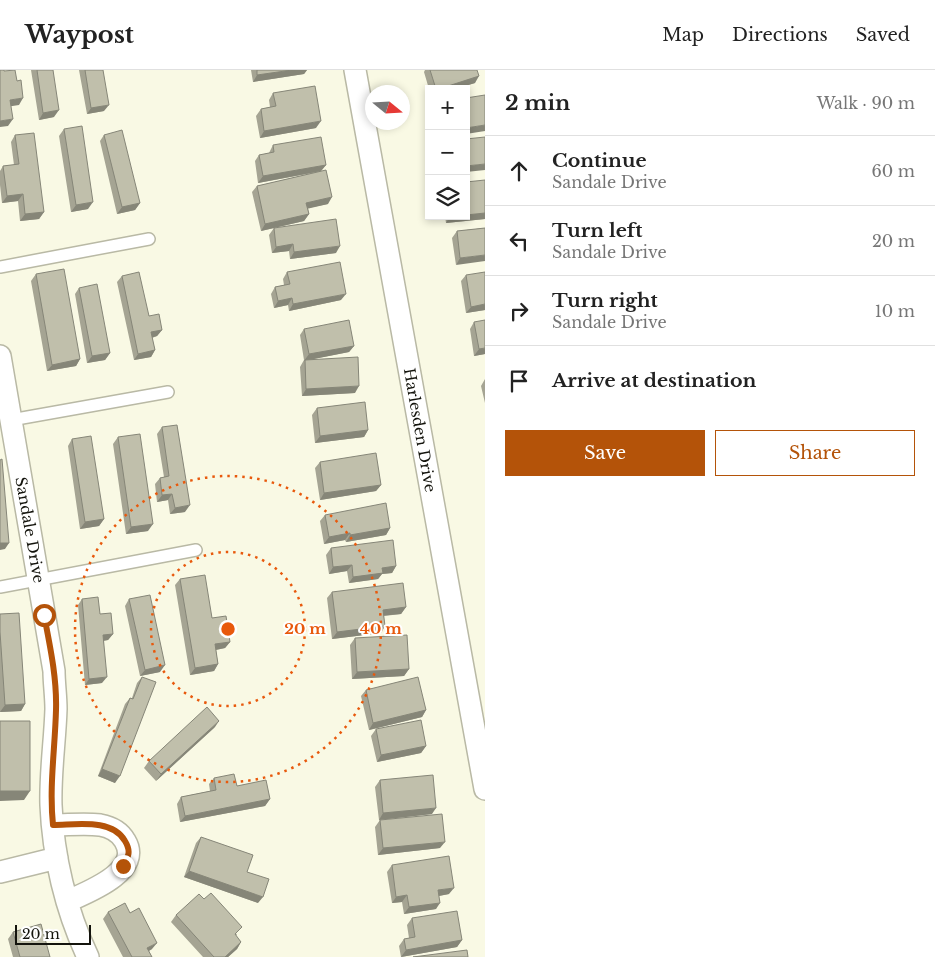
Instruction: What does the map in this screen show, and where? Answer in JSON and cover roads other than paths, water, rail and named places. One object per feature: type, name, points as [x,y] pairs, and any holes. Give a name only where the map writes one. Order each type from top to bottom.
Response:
[{"type":"street","name":"Harlesden Drive","points":[[355,70],[481,744],[485,789]]},
{"type":"street","name":"Sandale Drive","points":[[0,356],[54,671],[56,708],[51,805],[57,858],[68,901],[88,957]]},
{"type":"street","points":[[53,825],[100,825],[115,830],[124,838],[130,848],[129,856],[114,877],[93,890],[68,901]]},
{"type":"street","points":[[0,872],[57,858]]},
{"type":"lane","points":[[0,267],[149,239]]},
{"type":"lane","points":[[11,420],[168,392]]},
{"type":"lane","points":[[0,587],[196,550]]}]
